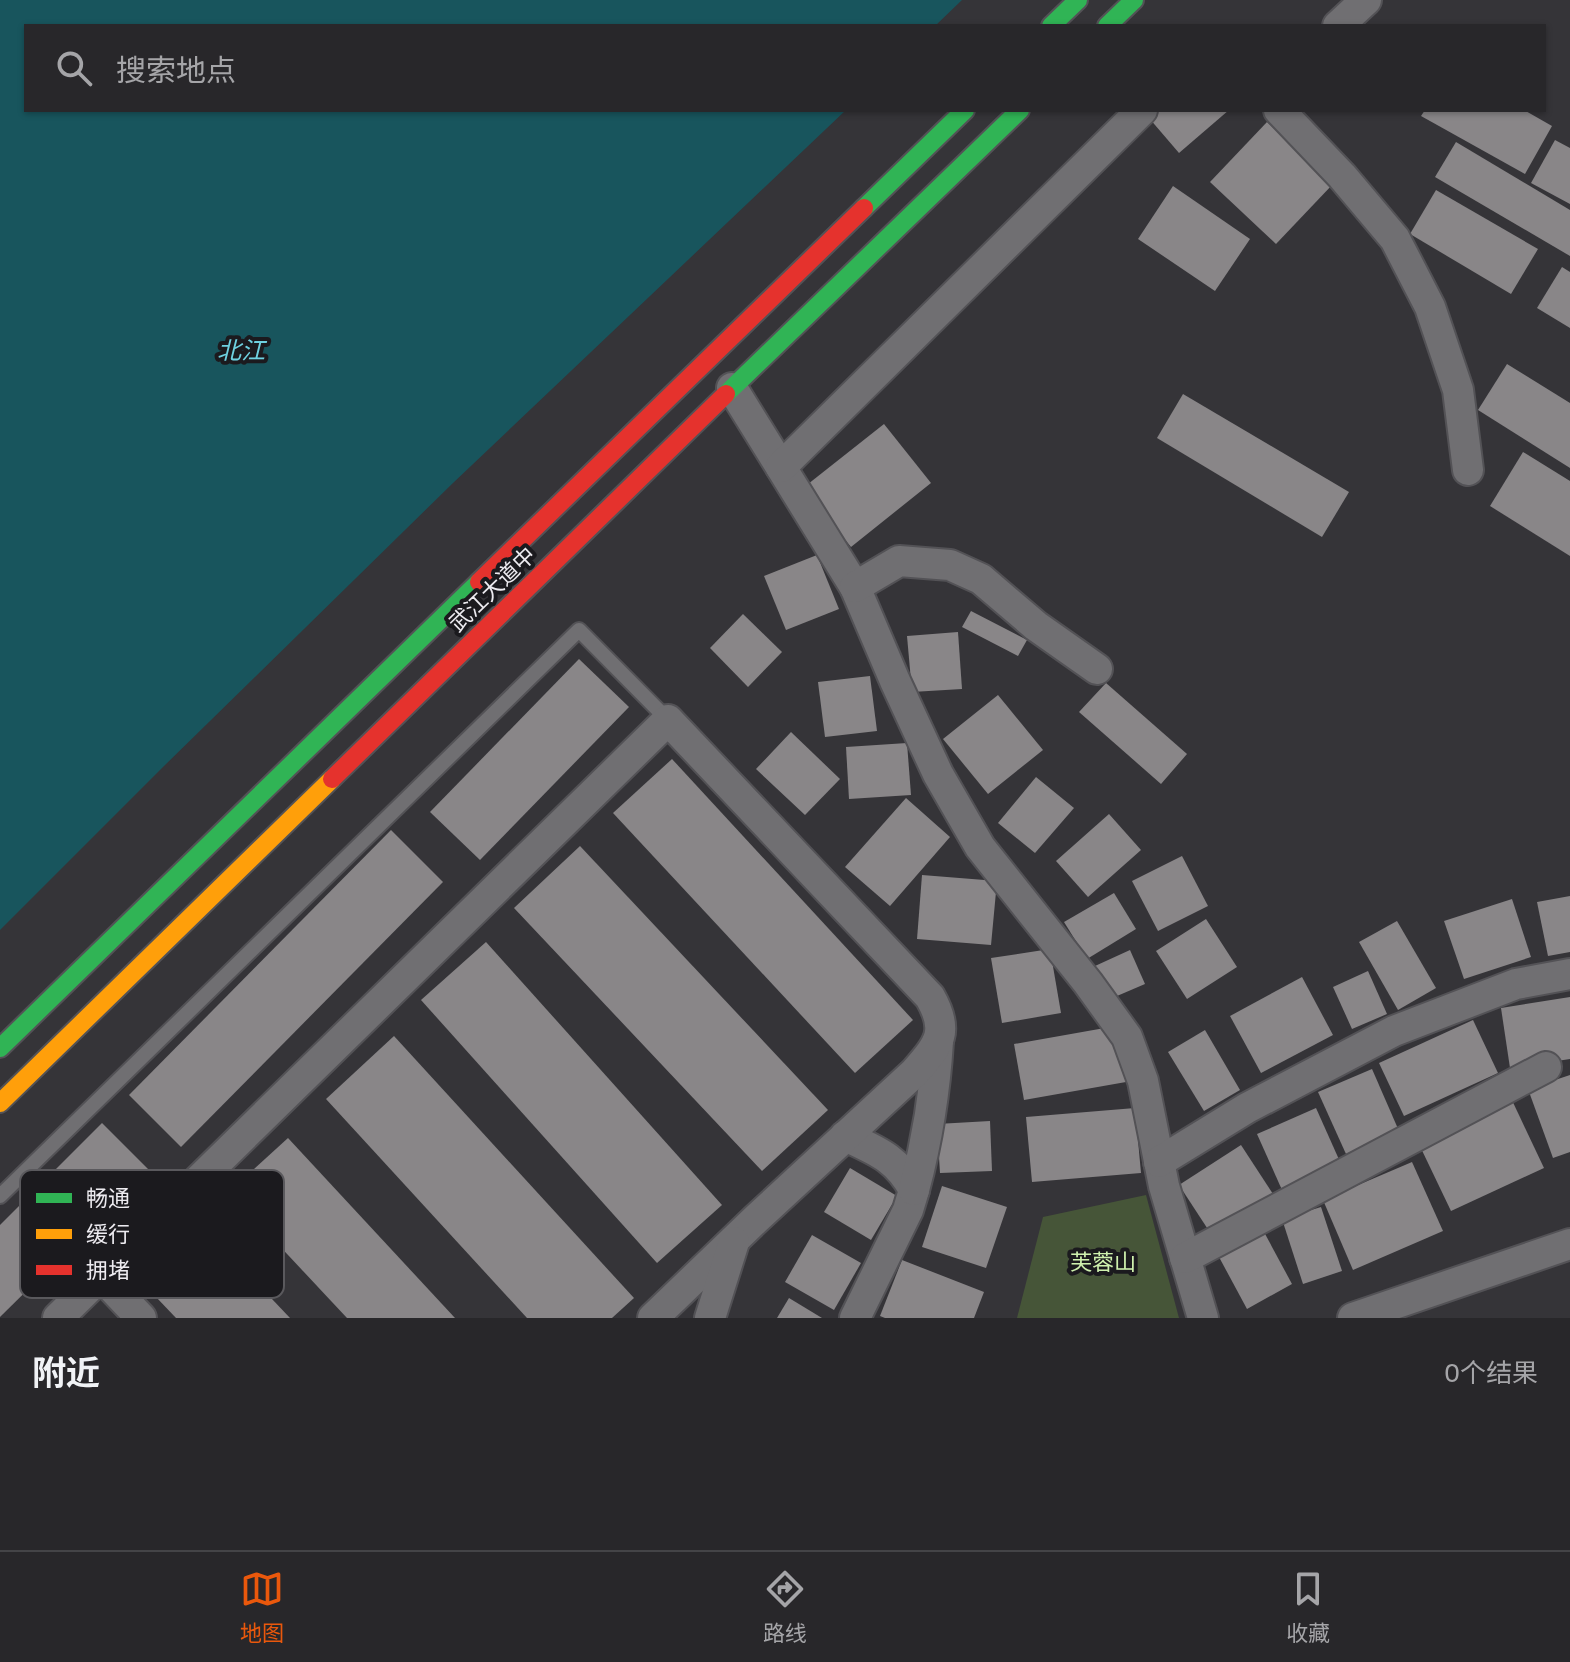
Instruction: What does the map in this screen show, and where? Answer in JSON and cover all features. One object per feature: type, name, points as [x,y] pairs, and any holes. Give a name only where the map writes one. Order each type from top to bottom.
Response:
[{"type":"main road","points":[[1053,24],[1078,0]]},
{"type":"main road","points":[[1109,24],[1134,0]]},
{"type":"main road","name":"武江大道中","points":[[0,1048],[963,112]]},
{"type":"main road","name":"武江大道中","points":[[0,1103],[1018,112]]},
{"type":"street","points":[[1340,24],[1366,0]]},
{"type":"street","points":[[781,467],[1140,112]]},
{"type":"street","points":[[1281,112],[1342,176],[1395,239],[1430,307],[1458,390],[1468,470]]},
{"type":"street","points":[[732,388],[855,587],[938,774],[980,847],[1127,1037],[1143,1081],[1164,1186],[1203,1318]]},
{"type":"street","points":[[855,587],[899,561],[950,565],[981,579],[1036,626],[1097,669]]},
{"type":"street","points":[[209,1170],[668,720],[930,997],[940,1013],[935,1084],[914,1190],[908,1210],[855,1318]]},
{"type":"street","points":[[1159,1162],[1247,1108],[1394,1031],[1516,984],[1570,974]]},
{"type":"street","points":[[653,1318],[915,1072],[938,1041]]},
{"type":"street","points":[[1185,1258],[1546,1067]]},
{"type":"street","points":[[845,1136],[881,1152],[905,1173],[914,1190]]},
{"type":"street","points":[[710,1318],[734,1240]]},
{"type":"street","points":[[1353,1318],[1570,1244]]},
{"type":"street","points":[[58,1318],[78,1298]]},
{"type":"street","points":[[122,1298],[141,1318]]},
{"type":"lane","points":[[27,1170],[579,630],[668,720]]},
{"type":"lane","points":[[0,1196],[20,1176]]},
{"type":"green space","name":"芙蓉山","points":[[1146,1195],[1179,1318],[1017,1318],[1043,1217]]},
{"type":"water","name":"北江","points":[[0,0],[962,0],[937,24],[24,24],[24,112],[844,112],[453,483],[0,930]]},
{"type":"building","points":[[1156,112],[1227,112],[1179,153],[1149,118]]},
{"type":"building","points":[[1424,112],[1528,112],[1552,126],[1525,174],[1421,116]]},
{"type":"building","points":[[1267,122],[1333,184],[1276,244],[1210,182]]},
{"type":"building","points":[[1555,140],[1570,148],[1570,204],[1531,183]]},
{"type":"building","points":[[1456,142],[1570,210],[1570,256],[1435,177]]},
{"type":"building","points":[[1173,186],[1250,239],[1215,291],[1138,239]]},
{"type":"building","points":[[1436,190],[1538,249],[1511,294],[1410,234]]},
{"type":"building","points":[[1562,267],[1570,272],[1570,328],[1537,308]]},
{"type":"building","points":[[1507,364],[1570,403],[1570,468],[1478,410]]},
{"type":"building","points":[[1183,394],[1349,492],[1322,537],[1157,438]]},
{"type":"building","points":[[884,424],[931,483],[851,547],[803,488]]},
{"type":"building","points":[[1523,452],[1570,481],[1570,556],[1490,506]]},
{"type":"building","points":[[817,555],[839,609],[786,630],[764,576]]},
{"type":"building","points":[[971,611],[1027,640],[1018,656],[962,627]]},
{"type":"building","points":[[743,614],[782,652],[748,687],[710,648]]},
{"type":"building","points":[[958,632],[962,689],[912,692],[907,636]]},
{"type":"building","points":[[579,659],[629,707],[480,860],[430,812]]},
{"type":"building","points":[[870,676],[877,731],[825,737],[818,682]]},
{"type":"building","points":[[1106,683],[1187,754],[1161,784],[1079,712]]},
{"type":"building","points":[[998,695],[1043,750],[988,794],[943,739]]},
{"type":"building","points":[[791,732],[840,779],[805,815],[756,769]]},
{"type":"building","points":[[907,743],[911,795],[849,799],[846,747]]},
{"type":"building","points":[[672,759],[913,1020],[855,1073],[613,813]]},
{"type":"building","points":[[1036,777],[1074,808],[1035,853],[998,823]]},
{"type":"building","points":[[906,798],[950,837],[890,906],[845,867]]},
{"type":"building","points":[[1109,814],[1141,850],[1088,897],[1056,861]]},
{"type":"building","points":[[391,830],[443,882],[181,1147],[129,1095]]},
{"type":"building","points":[[580,846],[828,1110],[762,1171],[514,908]]},
{"type":"building","points":[[1182,856],[1208,906],[1158,931],[1132,881]]},
{"type":"building","points":[[922,875],[997,881],[991,945],[917,939]]},
{"type":"building","points":[[1114,893],[1136,929],[1087,959],[1064,922]]},
{"type":"building","points":[[1570,896],[1570,952],[1548,956],[1537,902]]},
{"type":"building","points":[[1512,899],[1531,957],[1464,979],[1444,921]]},
{"type":"building","points":[[1206,919],[1237,967],[1187,999],[1156,951]]},
{"type":"building","points":[[1397,921],[1436,988],[1398,1010],[1359,942]]},
{"type":"building","points":[[486,942],[722,1205],[657,1263],[421,1000]]},
{"type":"building","points":[[1050,949],[1061,1013],[1002,1023],[991,958]]},
{"type":"building","points":[[1130,950],[1145,984],[1110,999],[1095,966]]},
{"type":"building","points":[[1368,971],[1387,1014],[1352,1029],[1333,987]]},
{"type":"building","points":[[1302,977],[1333,1035],[1261,1073],[1230,1016]]},
{"type":"building","points":[[1570,997],[1570,1059],[1510,1068],[1501,1008]]},
{"type":"building","points":[[1473,1020],[1498,1073],[1404,1116],[1379,1063]]},
{"type":"building","points":[[1116,1026],[1126,1082],[1024,1100],[1014,1044]]},
{"type":"building","points":[[1205,1030],[1240,1090],[1204,1111],[1168,1052]]},
{"type":"building","points":[[394,1036],[634,1298],[612,1318],[527,1318],[326,1099]]},
{"type":"building","points":[[1372,1069],[1399,1131],[1346,1154],[1318,1092]]},
{"type":"building","points":[[1570,1075],[1570,1152],[1553,1158],[1528,1089]]},
{"type":"building","points":[[1510,1096],[1544,1168],[1451,1211],[1417,1140]]},
{"type":"building","points":[[1135,1108],[1141,1173],[1032,1182],[1026,1117]]},
{"type":"building","points":[[1316,1108],[1341,1164],[1282,1190],[1257,1134]]},
{"type":"building","points":[[990,1121],[992,1171],[940,1173],[937,1124]]},
{"type":"building","points":[[102,1123],[149,1170],[55,1170]]},
{"type":"building","points":[[288,1138],[455,1318],[347,1318],[284,1251],[284,1170],[253,1170]]},
{"type":"building","points":[[1241,1145],[1273,1194],[1211,1234],[1179,1185]]},
{"type":"building","points":[[1412,1162],[1443,1231],[1353,1270],[1323,1200]]},
{"type":"building","points":[[850,1168],[897,1196],[871,1240],[824,1212]]},
{"type":"building","points":[[942,1186],[1007,1207],[986,1268],[922,1247]]},
{"type":"building","points":[[20,1205],[20,1297],[0,1317],[0,1225]]},
{"type":"building","points":[[1321,1207],[1342,1271],[1303,1284],[1282,1219]]},
{"type":"building","points":[[1264,1232],[1292,1284],[1247,1309],[1219,1257]]},
{"type":"building","points":[[812,1235],[861,1263],[834,1310],[785,1282]]},
{"type":"building","points":[[902,1260],[984,1292],[974,1318],[880,1316]]},
{"type":"building","points":[[157,1298],[271,1298],[290,1318],[176,1318]]},
{"type":"building","points":[[789,1298],[822,1318],[777,1318]]},
{"type":"traffic: fast","points":[[1053,24],[1078,0]]},
{"type":"traffic: fast","points":[[1109,24],[1134,0]]},
{"type":"traffic: fast","points":[[864,208],[963,112]]},
{"type":"traffic: fast","points":[[726,394],[1018,112]]},
{"type":"traffic: fast","points":[[0,1048],[479,582]]},
{"type":"traffic: slow","points":[[0,1103],[332,779]]},
{"type":"traffic: jam","points":[[479,582],[864,208]]},
{"type":"traffic: jam","points":[[332,779],[726,394]]}]
